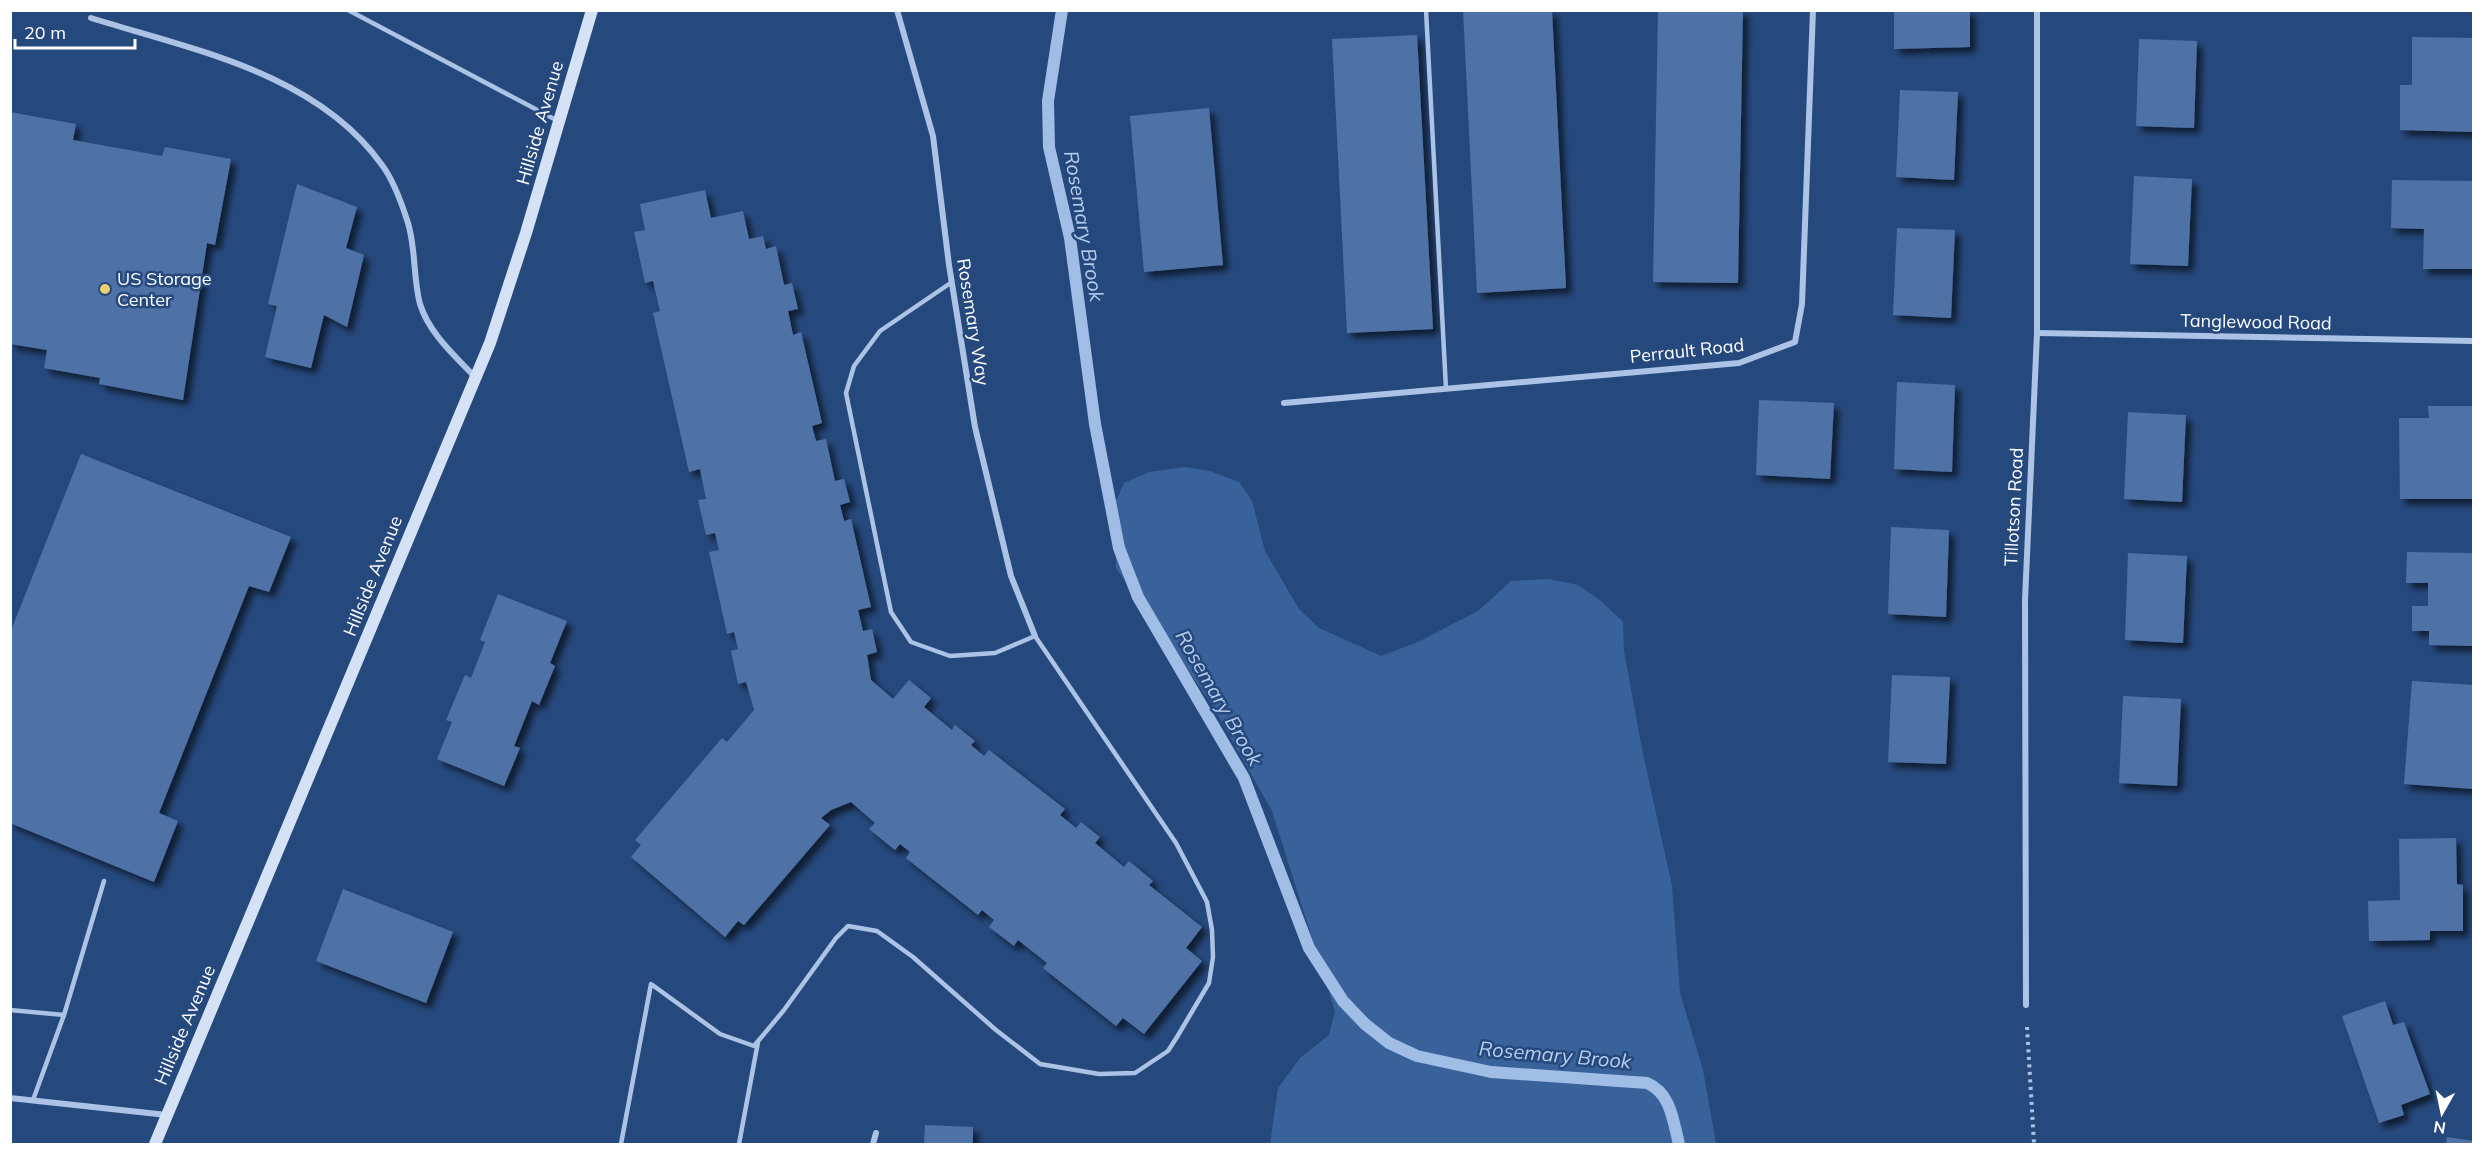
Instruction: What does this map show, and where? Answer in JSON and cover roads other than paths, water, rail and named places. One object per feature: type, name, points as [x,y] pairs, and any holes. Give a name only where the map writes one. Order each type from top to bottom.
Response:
[{"type":"street","name":"Hillside Avenue","points":[[155,1144],[474,376],[490,343],[592,10]]},
{"type":"street","name":"Rosemary Way","points":[[897,10],[933,136],[952,282],[975,427],[1011,576],[1035,636]]},
{"type":"street","name":"Perrault Road","points":[[1284,403],[1739,363],[1795,342],[1802,304],[1813,10]]},
{"type":"street","name":"Tillotson Road","points":[[2026,1005],[2025,600],[2037,333],[2037,10]]},
{"type":"street","points":[[91,18],[229,60],[277,82],[326,110],[357,137],[383,165],[398,195],[409,225],[420,304],[443,343],[474,376]]},
{"type":"street","name":"Tanglewood Road","points":[[2037,333],[2474,341]]},
{"type":"street","points":[[10,1098],[167,1115]]},
{"type":"street","points":[[873,1144],[876,1133]]},
{"type":"lane","points":[[348,10],[559,122]]},
{"type":"lane","points":[[1426,10],[1446,389]]},
{"type":"lane","points":[[621,1144],[651,984],[720,1034],[754,1046],[784,1010],[836,938],[848,926],[877,931],[913,957],[996,1030],[1040,1064],[1099,1074],[1135,1072],[1168,1051],[1209,983],[1213,948],[1207,902],[1176,843],[1035,636],[995,654],[950,656],[911,642],[891,612],[846,393],[854,366],[880,331],[952,282]]},
{"type":"lane","points":[[33,1100],[64,1016],[104,881]]},
{"type":"lane","points":[[10,1010],[64,1016]]},
{"type":"lane","points":[[739,1144],[758,1042]]},
{"type":"waterway","name":"Rosemary Brook","points":[[1062,10],[1048,101],[1049,147],[1070,238],[1095,424],[1119,548],[1138,597],[1244,778],[1309,948],[1343,1001],[1365,1024],[1389,1043],[1417,1056],[1491,1072],[1647,1083],[1655,1088],[1666,1101],[1673,1117],[1679,1144]]},
{"type":"place","name":"US Storage Center","points":[[105,289]]}]
